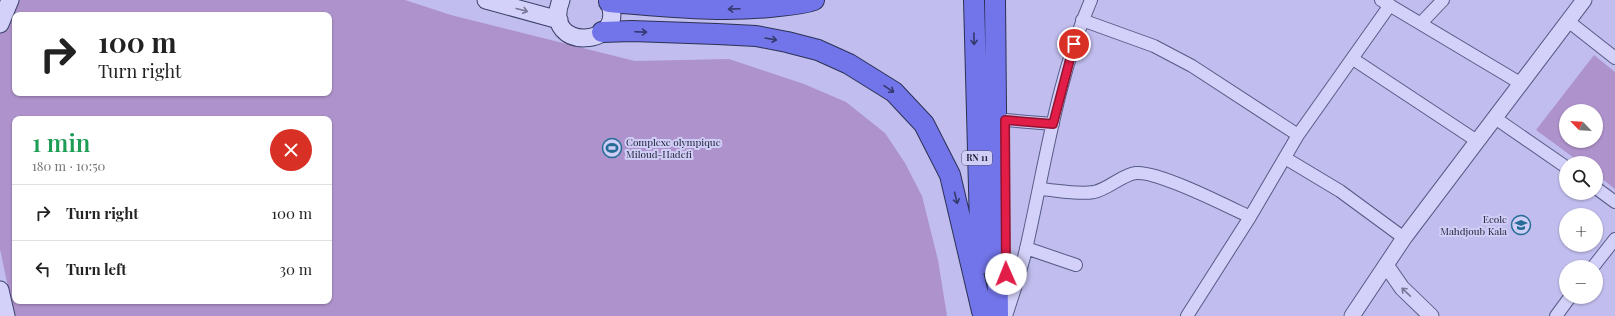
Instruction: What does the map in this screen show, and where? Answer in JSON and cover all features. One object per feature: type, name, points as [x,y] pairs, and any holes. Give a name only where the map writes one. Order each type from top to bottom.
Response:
[{"type":"highway","points":[[609,1],[717,10],[764,8],[806,3],[814,0]]},
{"type":"highway","name":"RN 11","points":[[974,0],[976,124],[988,314]]},
{"type":"highway","name":"RN 11","points":[[988,314],[995,0]]},
{"type":"highway","points":[[602,32],[632,31],[756,36],[787,42],[818,50],[849,64],[894,92],[924,124],[950,175],[988,314]]},
{"type":"main road","points":[[0,24],[10,0]]},
{"type":"main road","points":[[486,0],[559,20]]},
{"type":"main road","points":[[561,0],[559,7],[559,20],[566,32],[577,38],[590,39],[602,32],[607,27],[611,15],[609,1]]},
{"type":"main road","points":[[0,290],[6,316]]},
{"type":"street","points":[[1004,0],[1006,316]]},
{"type":"street","points":[[1006,316],[1026,248],[1059,96],[1082,20],[1091,0]]},
{"type":"street","points":[[1421,24],[1443,0]]},
{"type":"street","points":[[1352,316],[1404,238],[1584,0]]},
{"type":"street","points":[[1187,316],[1250,217],[1298,135],[1353,59],[1385,3],[1520,83]]},
{"type":"street","points":[[1082,20],[1154,46],[1192,66],[1298,135]]},
{"type":"street","points":[[1568,21],[1615,58]]},
{"type":"street","points":[[1353,59],[1477,141]]},
{"type":"street","points":[[1495,118],[1559,162]]},
{"type":"street","points":[[1005,120],[1053,124]]},
{"type":"street","points":[[1285,158],[1340,190],[1404,238]]},
{"type":"street","points":[[1039,189],[1095,192],[1117,183],[1128,176],[1144,174],[1184,186],[1250,217]]},
{"type":"street","points":[[1603,193],[1615,202]]},
{"type":"street","points":[[1598,260],[1615,239]]},
{"type":"street","points":[[1026,248],[1076,265]]},
{"type":"street","points":[[1386,265],[1402,288],[1431,316]]},
{"type":"street","points":[[1556,316],[1565,304]]},
{"type":"shaded area","name":"Complexe olympique Miloud-Hadefi","points":[[18,0],[405,0],[451,15],[635,61],[729,59],[804,84],[846,102],[885,133],[905,163],[922,196],[938,260],[947,316],[14,316],[0,249],[0,33],[12,13],[12,96],[332,96],[332,12],[12,12]]},
{"type":"shaded area","points":[[1594,55],[1615,72],[1615,189],[1603,180],[1603,156],[1571,156],[1561,148],[1603,148],[1603,104],[1559,104],[1559,147],[1536,130]]},
{"type":"place","name":"Complexe olympique Miloud-Hadefi","points":[[612,148]]},
{"type":"place","name":"Ecole Mahdjoub Kala","points":[[1521,225]]},
{"type":"route","points":[[1006,274],[1005,120],[1053,124],[1057,103],[1074,44]]}]
